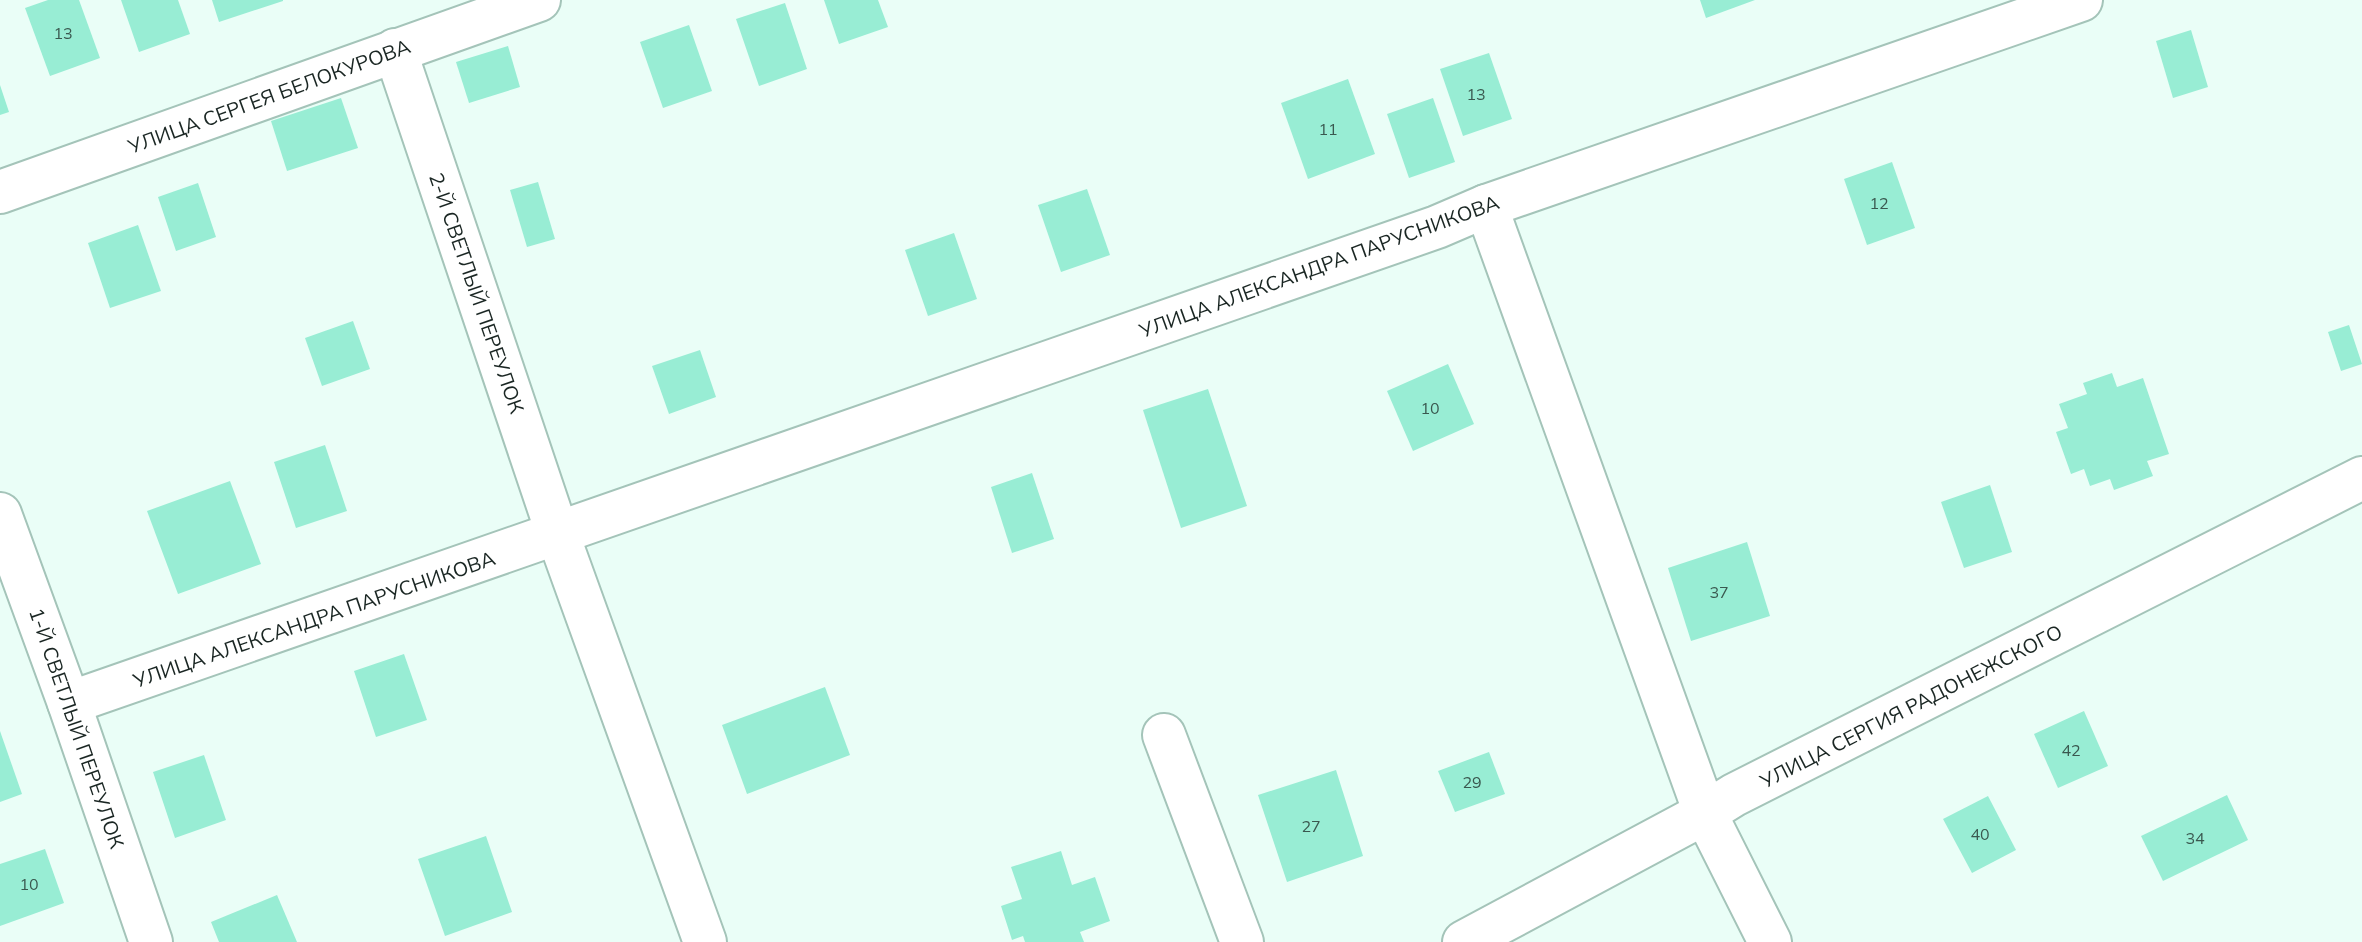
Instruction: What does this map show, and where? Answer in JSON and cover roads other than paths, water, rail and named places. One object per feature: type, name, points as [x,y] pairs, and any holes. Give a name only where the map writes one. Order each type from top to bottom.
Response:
[{"type":"street","name":"УЛИЦА СЕРГЕЯ БЕЛОКУРОВА","points":[[0,192],[539,0]]},
{"type":"street","name":"УЛИЦА АЛЕКСАНДРА ПАРУСНИКОВА","points":[[69,703],[558,535],[1437,227],[1486,206],[2081,0]]},
{"type":"street","name":"2-Й СВЕТЛЫЙ ПЕРЕУЛОК","points":[[395,50],[558,535],[705,942]]},
{"type":"street","points":[[1486,206],[1705,813],[1770,942]]},
{"type":"street","name":"УЛИЦА СЕРГИЯ РАДОНЕЖСКОГО","points":[[1464,942],[1734,795],[2362,478]]},
{"type":"street","name":"1-Й СВЕТЛЫЙ ПЕРЕУЛОК","points":[[0,514],[151,942]]},
{"type":"street","points":[[1164,735],[1242,942]]}]
